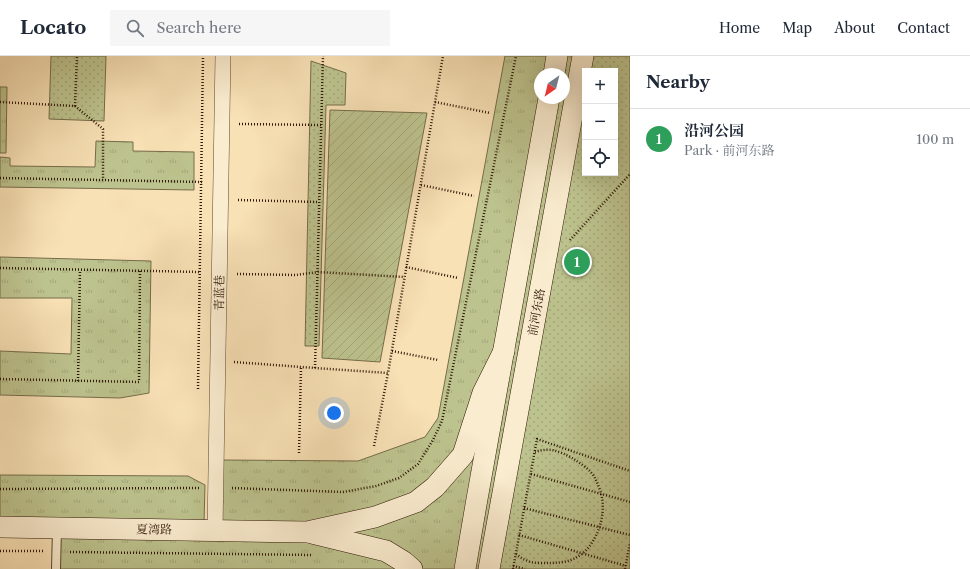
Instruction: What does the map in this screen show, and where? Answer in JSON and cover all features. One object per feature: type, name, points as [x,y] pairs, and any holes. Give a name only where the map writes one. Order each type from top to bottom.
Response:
[{"type":"main road","points":[[555,68],[557,56]]},
{"type":"main road","name":"前河东路","points":[[489,569],[583,56]]},
{"type":"main road","name":"前河东路","points":[[465,569],[548,104]]},
{"type":"main road","points":[[307,532],[375,517],[416,502],[435,487],[463,455],[483,393],[504,351]]},
{"type":"main road","name":"夏湾路","points":[[0,527],[307,532]]},
{"type":"main road","points":[[307,532],[386,551],[404,562],[412,569]]},
{"type":"street","name":"青蓝巷","points":[[216,530],[223,56]]},
{"type":"lane","points":[[56,569],[57,528]]},
{"type":"path","points":[[75,106],[77,56]]},
{"type":"path","points":[[198,390],[203,56]]},
{"type":"path","points":[[315,368],[323,56]]},
{"type":"path","points":[[374,446],[443,56]]},
{"type":"path","points":[[0,489],[238,488],[343,492],[376,486],[399,478],[418,464],[434,440],[442,421],[516,56]]},
{"type":"path","points":[[0,102],[75,106],[103,129],[103,180]]},
{"type":"path","points":[[435,102],[490,113]]},
{"type":"path","points":[[239,124],[322,125]]},
{"type":"path","points":[[569,241],[630,174]]},
{"type":"path","points":[[0,178],[221,182]]},
{"type":"path","points":[[421,184],[474,196]]},
{"type":"path","points":[[238,200],[320,202]]},
{"type":"path","points":[[406,267],[458,278]]},
{"type":"path","points":[[0,268],[220,272]]},
{"type":"path","points":[[78,381],[80,270]]},
{"type":"path","points":[[0,379],[139,382],[140,271]]},
{"type":"path","points":[[237,274],[296,275],[318,272],[404,277]]},
{"type":"path","points":[[392,351],[438,360]]},
{"type":"path","points":[[218,361],[388,373]]},
{"type":"path","points":[[299,453],[301,367]]},
{"type":"path","points":[[525,569],[513,567],[537,439],[630,471]]},
{"type":"path","points":[[516,554],[526,561],[540,563],[558,563],[576,558],[583,554],[591,544],[599,527],[603,512],[601,494],[595,478],[582,463],[550,449],[535,452]]},
{"type":"path","points":[[531,474],[630,502]]},
{"type":"path","points":[[524,508],[630,535]]},
{"type":"path","points":[[519,535],[626,567],[630,543]]},
{"type":"path","points":[[0,551],[319,556]]},
{"type":"green space","points":[[51,56],[106,56],[104,121],[49,119]]},
{"type":"green space","points":[[505,56],[552,56],[549,68],[534,68],[534,104],[539,104],[497,349],[458,454],[410,497],[306,526],[221,525],[221,460],[358,461],[425,437],[438,418]]},
{"type":"green space","points":[[561,56],[630,56],[630,569],[472,569],[552,104],[570,104],[570,68],[563,68]]},
{"type":"green space","points":[[311,61],[346,73],[345,105],[326,105],[319,346],[305,346]]},
{"type":"green space","points":[[0,87],[7,87],[6,153],[0,153]]},
{"type":"green space","points":[[330,110],[427,113],[380,362],[322,358]]},
{"type":"green space","points":[[96,141],[133,142],[133,151],[194,152],[194,190],[0,187],[0,157],[10,158],[10,166],[95,167]]},
{"type":"green space","points":[[0,257],[151,261],[149,393],[120,398],[0,395],[0,351],[71,354],[72,298],[0,298]]},
{"type":"green space","points":[[465,457],[481,458],[463,569],[415,569],[318,532],[375,521]]},
{"type":"green space","points":[[0,475],[188,476],[205,485],[204,524],[0,521]]},
{"type":"green space","points":[[58,529],[308,534],[407,569],[58,569]]},
{"type":"place","name":"沿河公园","points":[[577,262]]}]
